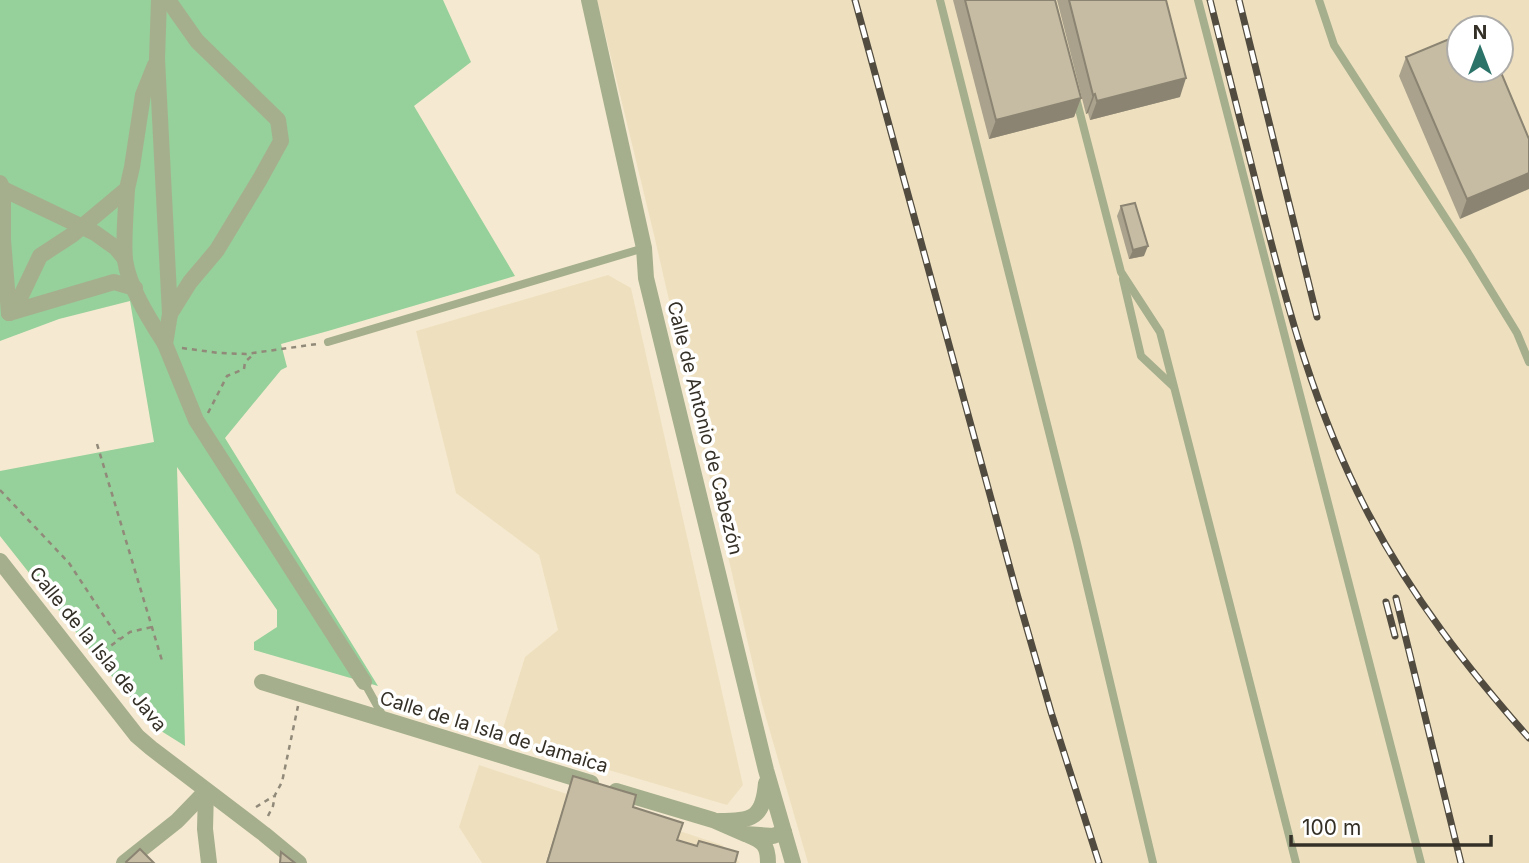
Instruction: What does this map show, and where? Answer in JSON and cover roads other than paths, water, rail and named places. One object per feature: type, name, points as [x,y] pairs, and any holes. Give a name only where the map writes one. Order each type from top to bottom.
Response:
[{"type":"street","points":[[159,0],[157,59],[170,314],[165,344]]},
{"type":"street","points":[[167,0],[197,41],[278,120],[281,141],[217,250],[190,282],[170,314]]},
{"type":"street","name":"Calle de Antonio de Cabezón","points":[[589,0],[645,248],[646,278],[767,776],[793,863]]},
{"type":"street","points":[[157,59],[143,95],[127,189],[125,259],[129,276],[144,311],[165,344],[196,420],[364,682]]},
{"type":"street","points":[[9,313],[1,186],[95,233],[116,248],[125,259]]},
{"type":"street","points":[[9,313],[19,300],[40,256],[127,189]]},
{"type":"street","points":[[9,313],[114,282],[135,288]]},
{"type":"street","name":"Calle de la Isla de Java","points":[[0,563],[132,729],[151,748],[299,863]]},
{"type":"street","name":"Calle de la Isla de Jamaica","points":[[262,682],[713,820],[745,834],[773,835],[784,832]]},
{"type":"street","name":"Calle de la Isla de Jamaica","points":[[713,820],[736,821],[757,814],[763,806],[767,776]]},
{"type":"street","points":[[124,863],[177,821],[206,791]]},
{"type":"street","points":[[206,791],[205,829],[209,863]]},
{"type":"street","points":[[745,834],[760,839],[765,846],[768,863]]},
{"type":"lane","points":[[940,0],[1077,543],[1153,863]]},
{"type":"lane","points":[[1198,0],[1421,863]]},
{"type":"lane","points":[[1319,0],[1334,45],[1468,253],[1517,334],[1529,362]]},
{"type":"lane","points":[[1073,87],[1141,356],[1173,386]]},
{"type":"lane","points":[[328,342],[645,248]]},
{"type":"lane","points":[[1121,272],[1160,332],[1296,863]]},
{"type":"lane","points":[[364,682],[385,720]]},
{"type":"railway","points":[[855,0],[1017,594],[1099,863]]},
{"type":"railway","points":[[1210,0],[1280,278],[1304,358],[1333,437],[1369,515],[1422,603],[1484,686],[1529,738]]},
{"type":"railway","points":[[1239,0],[1317,317]]},
{"type":"railway","points":[[1396,598],[1461,863]]},
{"type":"railway","points":[[1386,602],[1395,636]]}]
